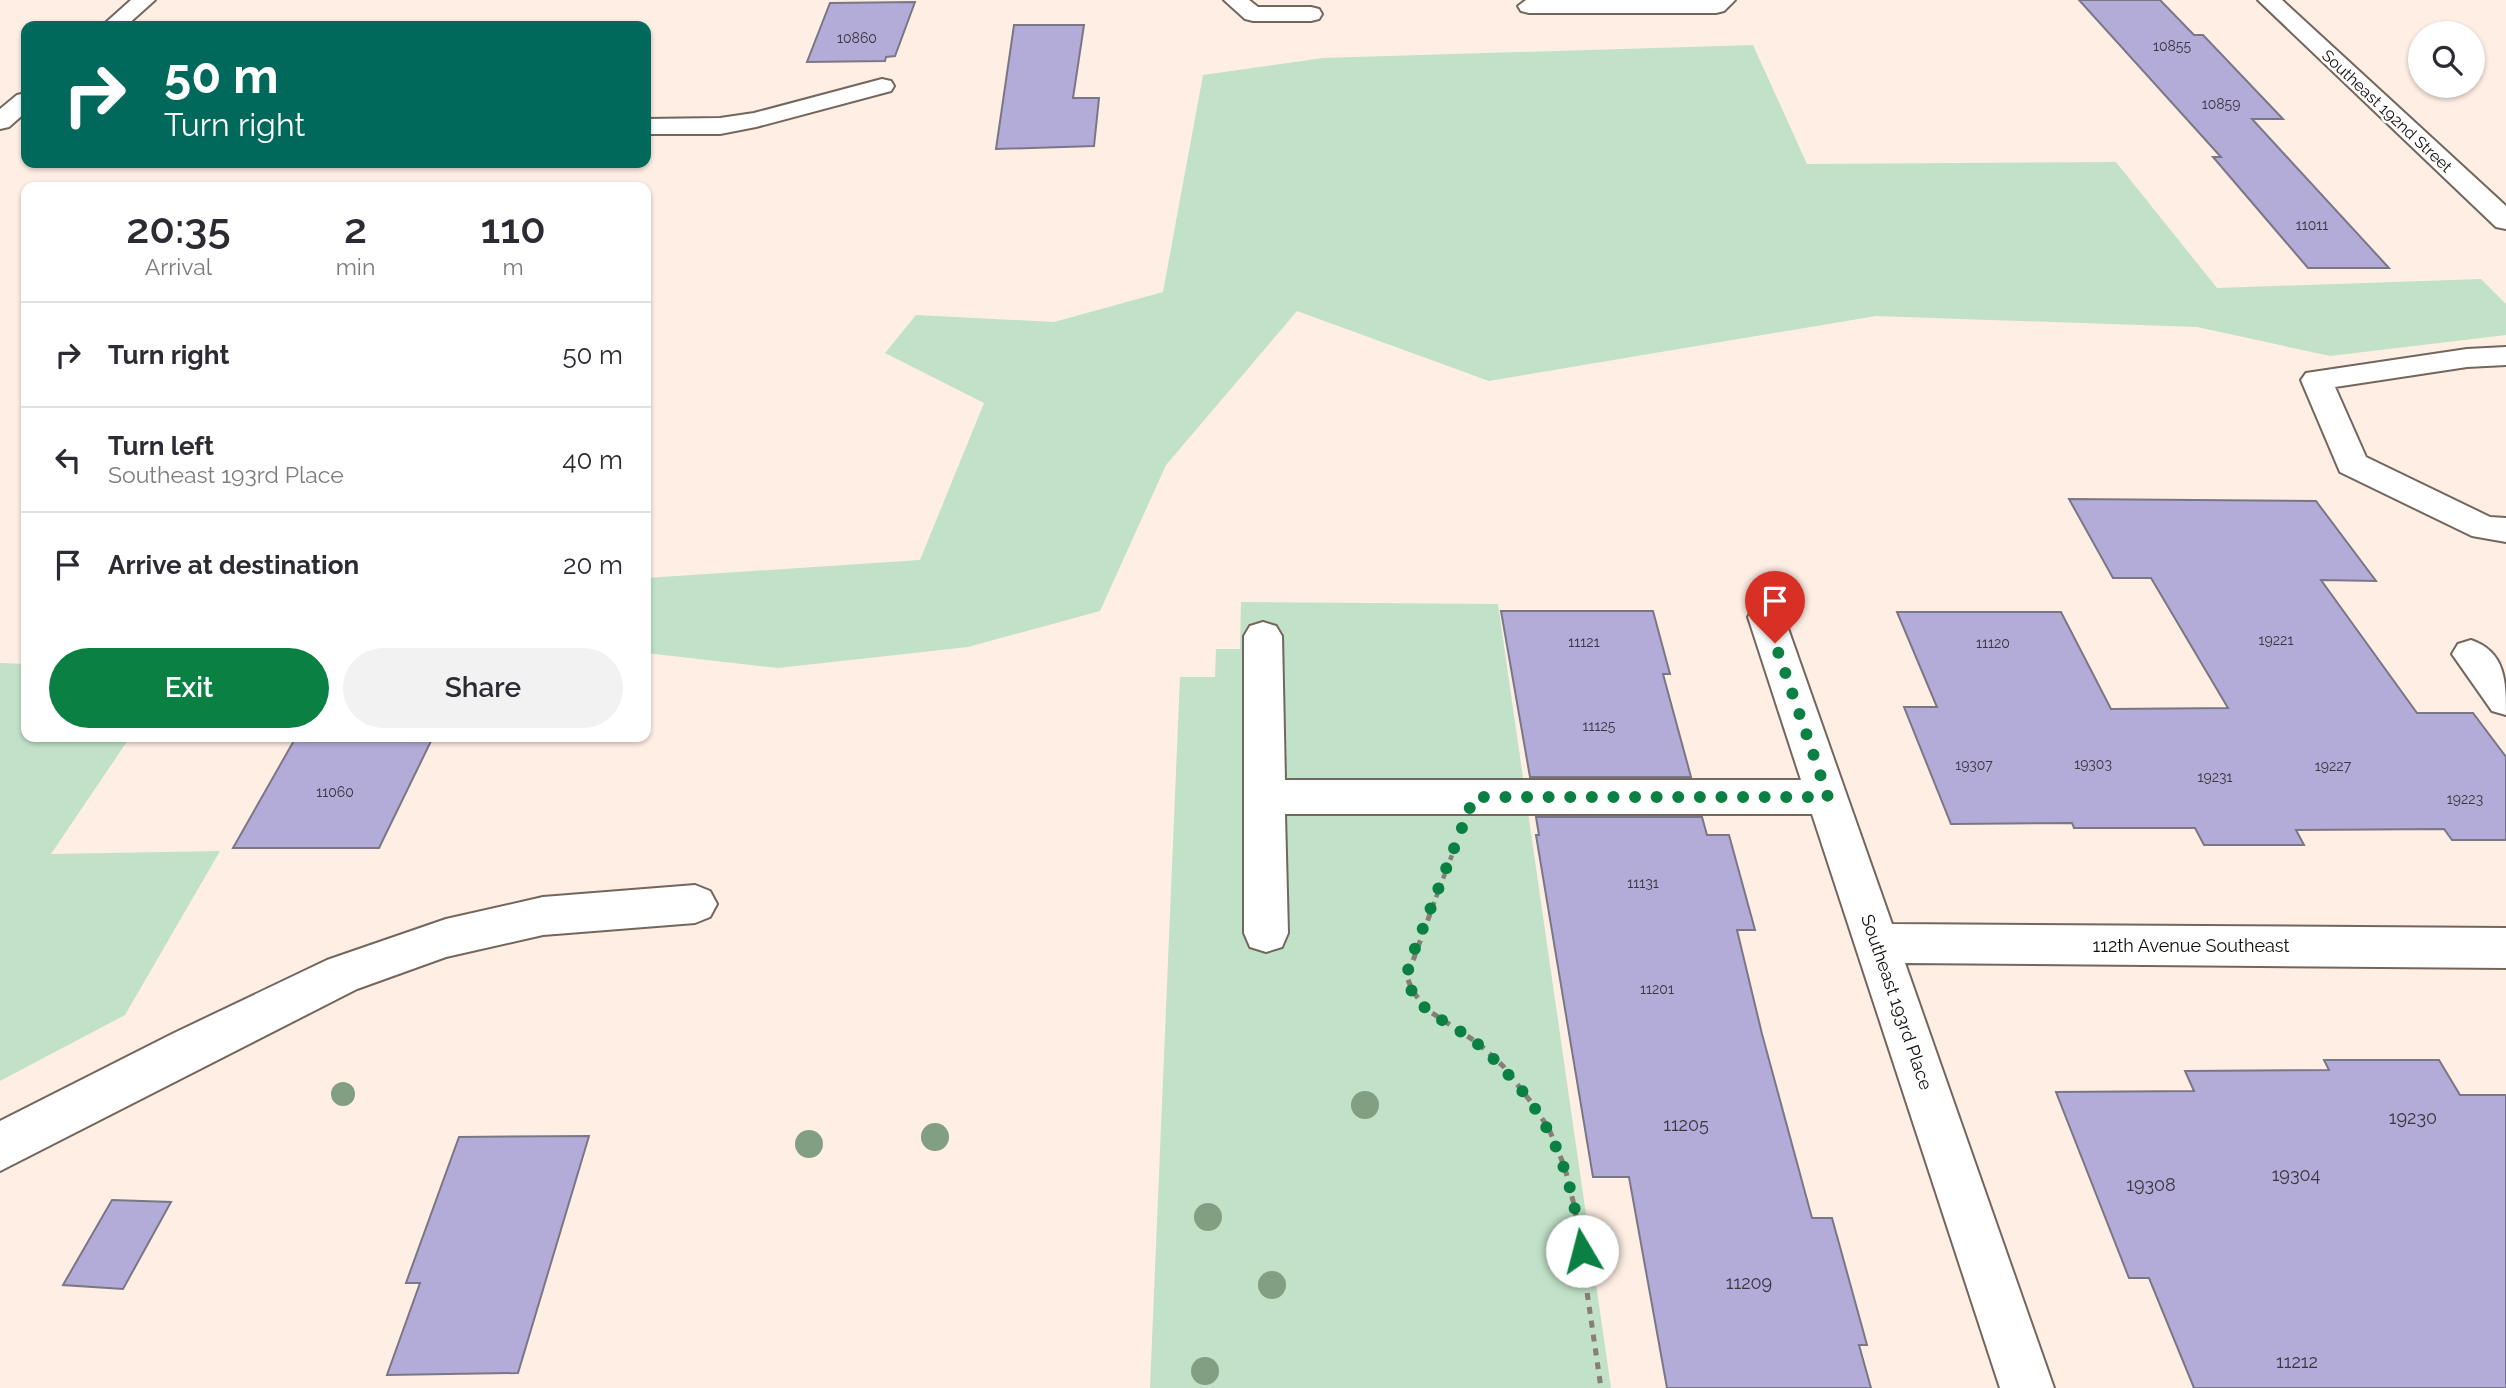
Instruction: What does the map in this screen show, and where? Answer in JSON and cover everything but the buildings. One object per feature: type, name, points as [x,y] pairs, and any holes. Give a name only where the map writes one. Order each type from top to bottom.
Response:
[{"type":"street","points":[[119,21],[144,0]]},
{"type":"street","points":[[1235,0],[1253,14],[1311,14]]},
{"type":"street","points":[[1529,6],[1716,6],[1724,0]]},
{"type":"street","name":"Southeast 192nd Street","points":[[2269,0],[2506,221]]},
{"type":"street","points":[[651,127],[720,126],[744,122],[883,86]]},
{"type":"street","points":[[4,133],[21,108]]},
{"type":"street","points":[[2506,356],[2467,358],[2317,380],[2352,464],[2484,528],[2506,530]]},
{"type":"street","name":"Southeast 193rd Place","points":[[1766,617],[2027,1388]]},
{"type":"street","points":[[1262,636],[1265,933]]},
{"type":"street","points":[[2472,654],[2506,700]]},
{"type":"street","points":[[1265,797],[1828,797]]},
{"type":"street","points":[[0,1147],[189,1049],[356,970],[446,938],[543,916],[695,904]]},
{"type":"street","name":"112th Avenue Southeast","points":[[1877,943],[2506,948]]},
{"type":"path","points":[[1474,797],[1407,977],[1410,990],[1420,1006],[1478,1044],[1513,1078],[1539,1113],[1560,1153],[1574,1197],[1601,1388]]},
{"type":"green space","points":[[1753,45],[1807,164],[2116,162],[2217,288],[2481,279],[2506,304],[2506,335],[2330,356],[2197,327],[1876,316],[1489,381],[1297,311],[1166,465],[1100,611],[968,647],[778,668],[651,654],[651,578],[920,560],[984,403],[885,353],[916,315],[1054,322],[1163,292],[1203,75],[1323,58]]},
{"type":"green space","points":[[1241,602],[1498,604],[1611,1388],[1150,1388],[1180,677],[1215,677],[1216,649],[1240,649]]},
{"type":"green space","points":[[0,663],[21,664],[21,742],[127,742],[51,854],[220,851],[125,1015],[0,1081]]},
{"type":"route","points":[[1582,1251],[1574,1197],[1560,1153],[1539,1113],[1513,1078],[1478,1044],[1420,1006],[1410,990],[1407,977],[1409,964],[1474,797],[1828,797],[1775,643]]}]
